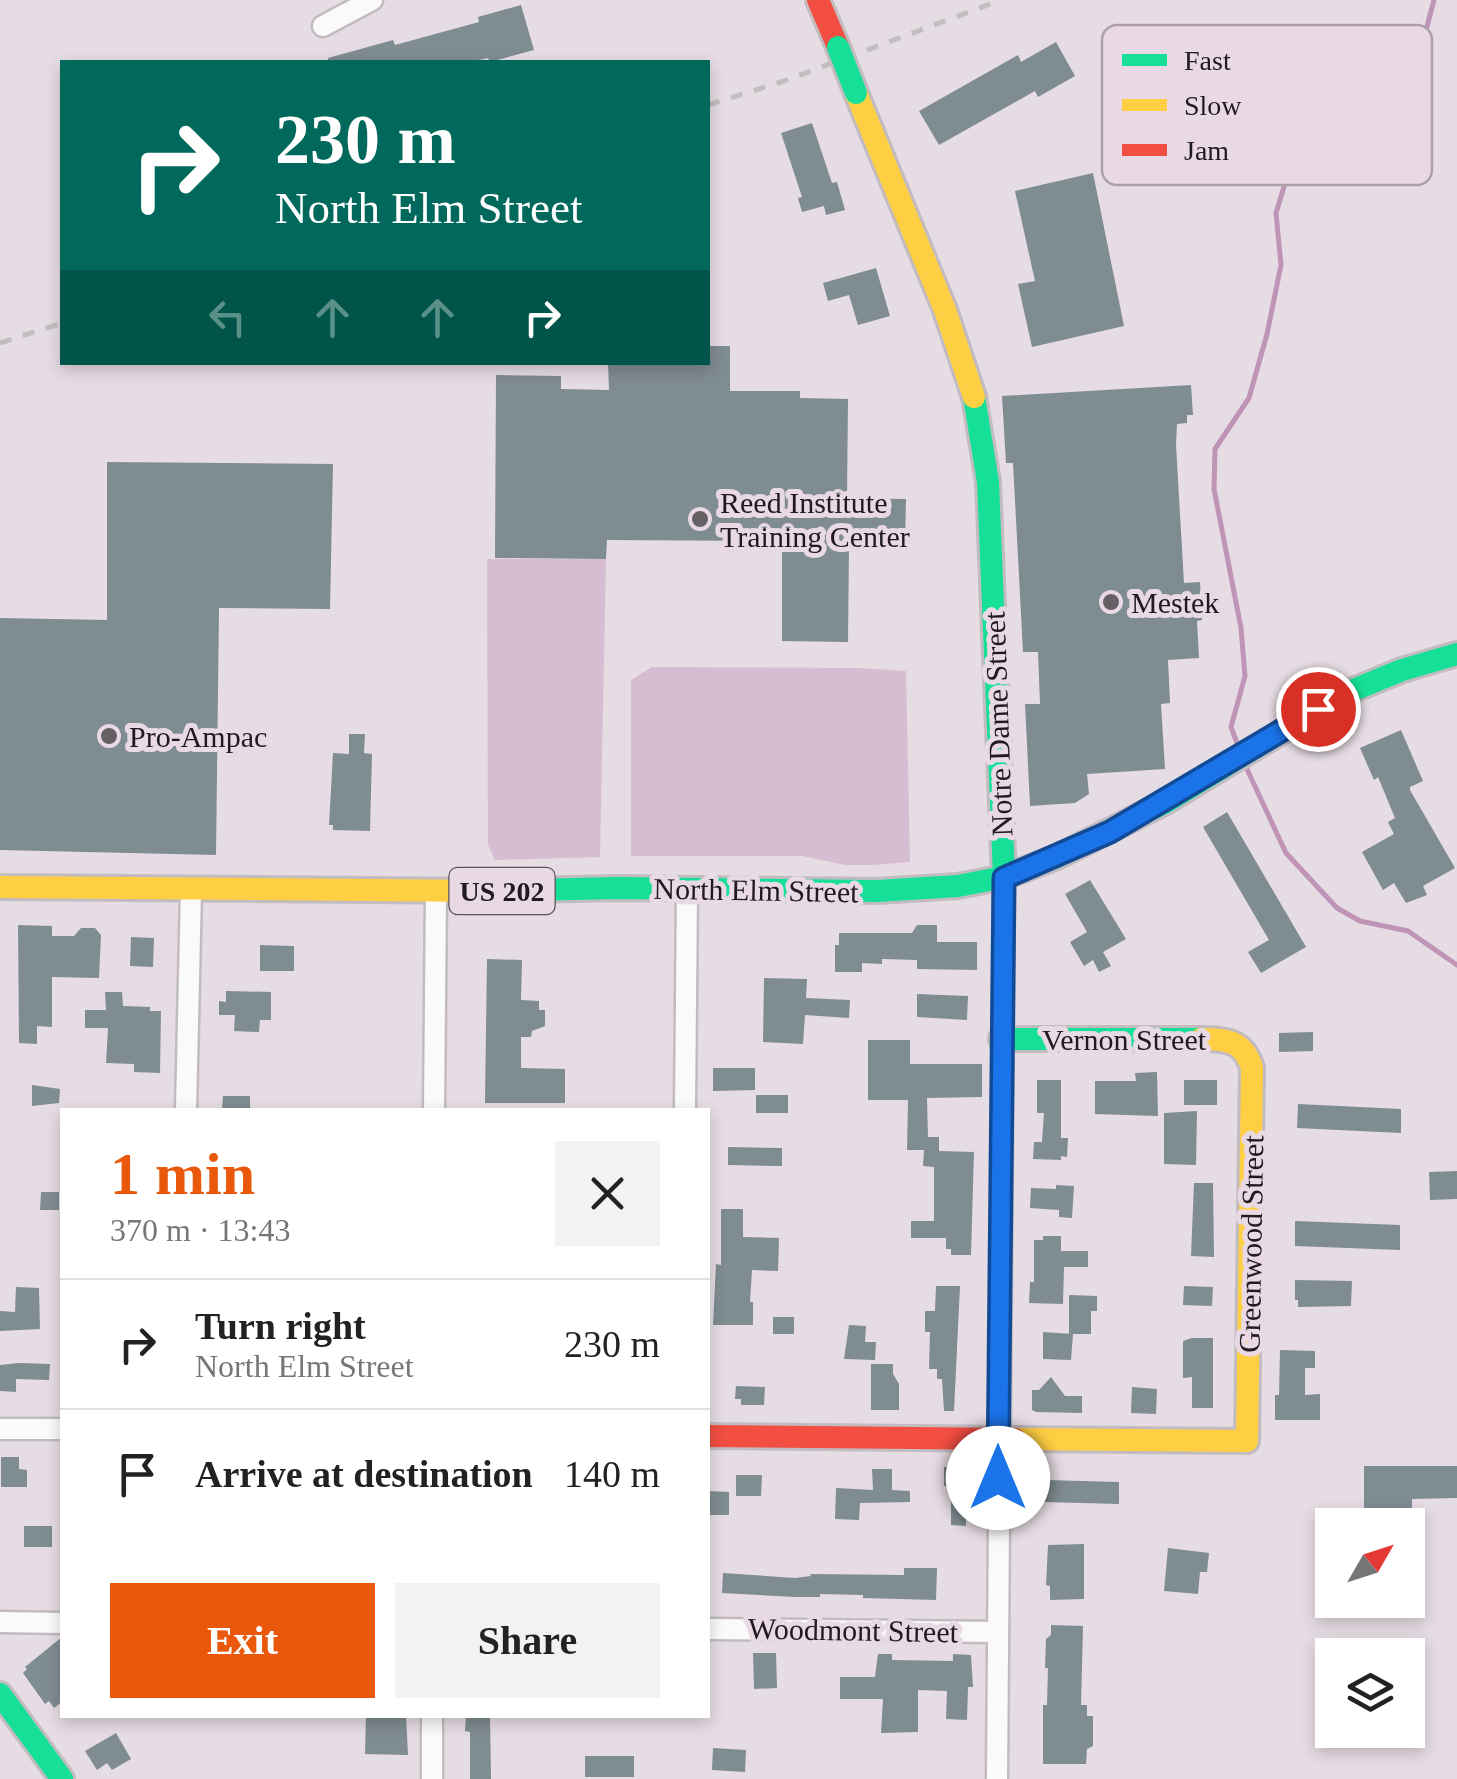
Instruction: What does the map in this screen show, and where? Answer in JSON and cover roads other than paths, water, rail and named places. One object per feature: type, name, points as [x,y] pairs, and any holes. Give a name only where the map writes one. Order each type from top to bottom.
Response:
[{"type":"main road","name":"Notre Dame Street","points":[[818,0],[945,310],[978,409],[988,494],[1004,878]]},
{"type":"main road","name":"North Elm Street","points":[[0,887],[436,892],[943,888],[1004,878],[1110,832],[1344,694],[1402,670],[1457,654]]},
{"type":"main road","name":"Vernon Street","points":[[1001,1040],[1218,1039],[1244,1048]]},
{"type":"main road","name":"Greenwood Street","points":[[998,1440],[1247,1441],[1253,1075],[1244,1048]]},
{"type":"main road","points":[[710,1436],[998,1440]]},
{"type":"main road","points":[[0,1694],[62,1779]]},
{"type":"street","points":[[323,26],[372,0]]},
{"type":"street","name":"Notre Dame Street","points":[[997,1779],[1004,878]]},
{"type":"street","points":[[684,1108],[688,889]]},
{"type":"street","points":[[186,1108],[191,890]]},
{"type":"street","points":[[434,1108],[436,892]]},
{"type":"street","points":[[0,1429],[60,1429]]},
{"type":"street","points":[[0,1622],[60,1623]]},
{"type":"street","name":"Woodmont Street","points":[[710,1629],[998,1632]]},
{"type":"street","points":[[432,1718],[432,1779]]},
{"type":"waterway","points":[[1427,25],[1434,0]]},
{"type":"waterway","points":[[1237,743],[1231,727],[1245,676],[1241,628],[1214,489],[1215,449],[1249,398],[1267,334],[1281,265],[1276,213],[1284,185]]},
{"type":"waterway","points":[[1246,767],[1286,853],[1337,908],[1360,921],[1408,931],[1457,965]]},
{"type":"railway","points":[[710,104],[1001,0]]},
{"type":"railway","points":[[0,343],[60,324]]},
{"type":"place","name":"Reed Institute Training Center","points":[[700,519]]},
{"type":"place","name":"Mestek","points":[[1111,602]]},
{"type":"place","name":"Pro-Ampac","points":[[109,736]]}]
